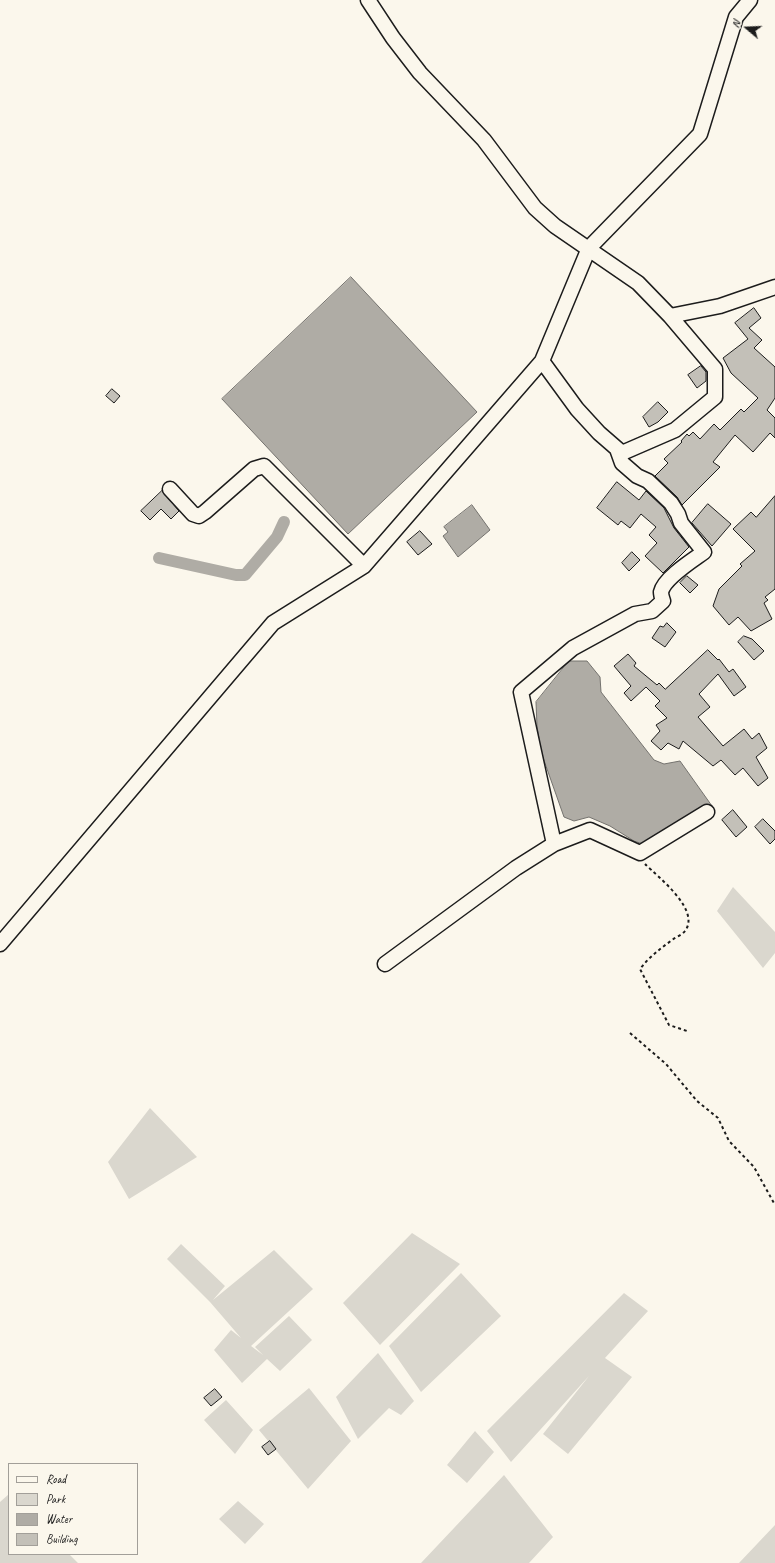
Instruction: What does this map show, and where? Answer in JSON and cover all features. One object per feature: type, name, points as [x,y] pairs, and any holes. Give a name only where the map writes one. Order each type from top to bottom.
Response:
[{"type":"street","points":[[368,0],[393,38],[420,73],[484,140],[535,208],[555,226],[638,283],[670,316],[716,369],[716,397],[675,430],[622,453],[599,433],[578,409],[542,361]]},
{"type":"street","points":[[0,944],[273,623],[364,566],[542,361],[589,248],[700,134],[736,17],[750,0]]},
{"type":"street","points":[[670,316],[720,306],[775,287]]},
{"type":"street","points":[[554,844],[521,692],[573,648],[635,614],[652,611],[663,601],[661,593],[664,586],[677,572],[704,552],[681,523],[678,514],[671,503],[648,481],[637,476],[622,463],[617,449]]},
{"type":"street","points":[[170,489],[193,514],[199,516],[254,469],[264,466],[364,566]]},
{"type":"street","points":[[385,964],[516,868],[554,844],[590,830],[640,853],[707,812]]},
{"type":"path","points":[[640,853],[641,860],[685,907],[689,921],[685,931],[646,960],[640,969],[669,1025],[687,1031]]},
{"type":"path","points":[[630,1033],[666,1064],[697,1101],[718,1118],[729,1141],[754,1168],[775,1205]]},
{"type":"green space","points":[[733,887],[775,932],[775,953],[763,968],[717,911]]},
{"type":"green space","points":[[150,1108],[197,1157],[129,1199],[108,1162]]},
{"type":"green space","points":[[412,1233],[460,1264],[380,1345],[343,1303]]},
{"type":"green space","points":[[181,1244],[225,1286],[213,1300],[274,1250],[313,1289],[251,1346],[263,1355],[255,1347],[289,1316],[312,1340],[280,1371],[267,1359],[242,1383],[214,1350],[231,1330],[241,1338],[210,1302],[167,1259]]},
{"type":"green space","points":[[461,1273],[501,1316],[421,1392],[389,1346]]},
{"type":"green space","points":[[624,1293],[648,1311],[605,1358],[632,1377],[568,1454],[543,1434],[589,1376],[511,1462],[487,1431]]},
{"type":"green space","points":[[378,1353],[414,1401],[401,1415],[389,1408],[358,1439],[336,1397]]},
{"type":"green space","points":[[309,1388],[351,1441],[308,1489],[259,1430]]},
{"type":"green space","points":[[226,1400],[253,1430],[235,1454],[204,1420]]},
{"type":"green space","points":[[475,1431],[494,1452],[467,1483],[447,1465]]},
{"type":"green space","points":[[504,1475],[553,1537],[529,1563],[421,1563]]},
{"type":"green space","points":[[8,1495],[8,1555],[70,1555],[78,1563],[0,1563],[0,1502]]},
{"type":"green space","points":[[238,1501],[264,1524],[245,1544],[219,1519]]},
{"type":"green space","points":[[775,1525],[775,1563],[739,1563]]},
{"type":"water","points":[[351,277],[477,412],[348,534],[222,399]]},
{"type":"water","points":[[472,505],[490,530],[458,557],[443,536],[448,532],[444,527]]},
{"type":"water","points":[[569,661],[587,661],[600,677],[601,692],[654,760],[664,764],[680,761],[712,806],[643,844],[634,841],[610,826],[589,817],[574,821],[564,817],[541,752],[537,726],[536,702]]},
{"type":"building","points":[[754,308],[761,318],[749,328],[762,340],[754,348],[775,367],[775,398],[767,410],[775,418],[775,438],[770,433],[753,452],[735,435],[713,462],[720,467],[682,505],[677,497],[655,476],[668,463],[664,459],[682,442],[681,441],[687,434],[689,436],[693,432],[700,439],[714,424],[720,430],[741,409],[744,412],[758,398],[731,373],[723,358],[748,339],[735,323]]},
{"type":"building","points":[[701,366],[706,372],[706,381],[697,388],[688,375]]},
{"type":"building","points":[[112,389],[120,396],[114,403],[106,396]]},
{"type":"building","points":[[658,402],[668,412],[658,422],[649,427],[643,417]]},
{"type":"building","points":[[617,482],[639,500],[646,491],[664,508],[674,528],[689,547],[663,573],[645,556],[657,543],[649,535],[656,527],[641,514],[630,528],[621,521],[618,525],[597,508]]},
{"type":"building","points":[[162,491],[179,511],[171,519],[161,509],[150,520],[141,511]]},
{"type":"building","points":[[775,496],[775,589],[765,597],[768,600],[764,603],[772,619],[751,631],[738,617],[729,625],[713,606],[719,589],[742,566],[740,564],[755,551],[733,529],[751,512],[756,517]]},
{"type":"building","points":[[708,504],[731,524],[712,546],[692,523]]},
{"type":"building","points":[[420,531],[432,544],[418,555],[407,542]]},
{"type":"building","points":[[632,552],[640,560],[629,571],[622,563]]},
{"type":"building","points":[[687,576],[698,585],[690,593],[680,583]]},
{"type":"building","points":[[667,623],[676,632],[665,647],[652,638],[660,626],[663,627]]},
{"type":"building","points":[[744,636],[752,639],[764,651],[754,660],[738,642]]},
{"type":"building","points":[[708,650],[718,660],[719,659],[729,672],[733,669],[746,687],[734,696],[718,674],[699,694],[710,707],[698,717],[723,746],[744,729],[752,739],[759,733],[767,748],[756,757],[768,778],[758,786],[743,768],[735,775],[721,760],[713,766],[683,741],[679,749],[668,743],[661,750],[651,741],[660,731],[656,725],[667,718],[655,706],[660,701],[646,687],[631,701],[624,693],[631,686],[614,666],[628,654],[636,663],[634,666],[657,685],[659,683],[665,689]]},
{"type":"building","points":[[733,810],[747,827],[736,837],[722,820]]},
{"type":"building","points":[[763,819],[775,831],[775,839],[770,844],[755,827]]},
{"type":"building","points":[[215,1389],[222,1397],[211,1406],[204,1398]]},
{"type":"building","points":[[270,1441],[276,1449],[268,1455],[262,1447]]},
{"type":"waterway","points":[[159,558],[236,575],[245,575],[277,537],[284,522]]}]
